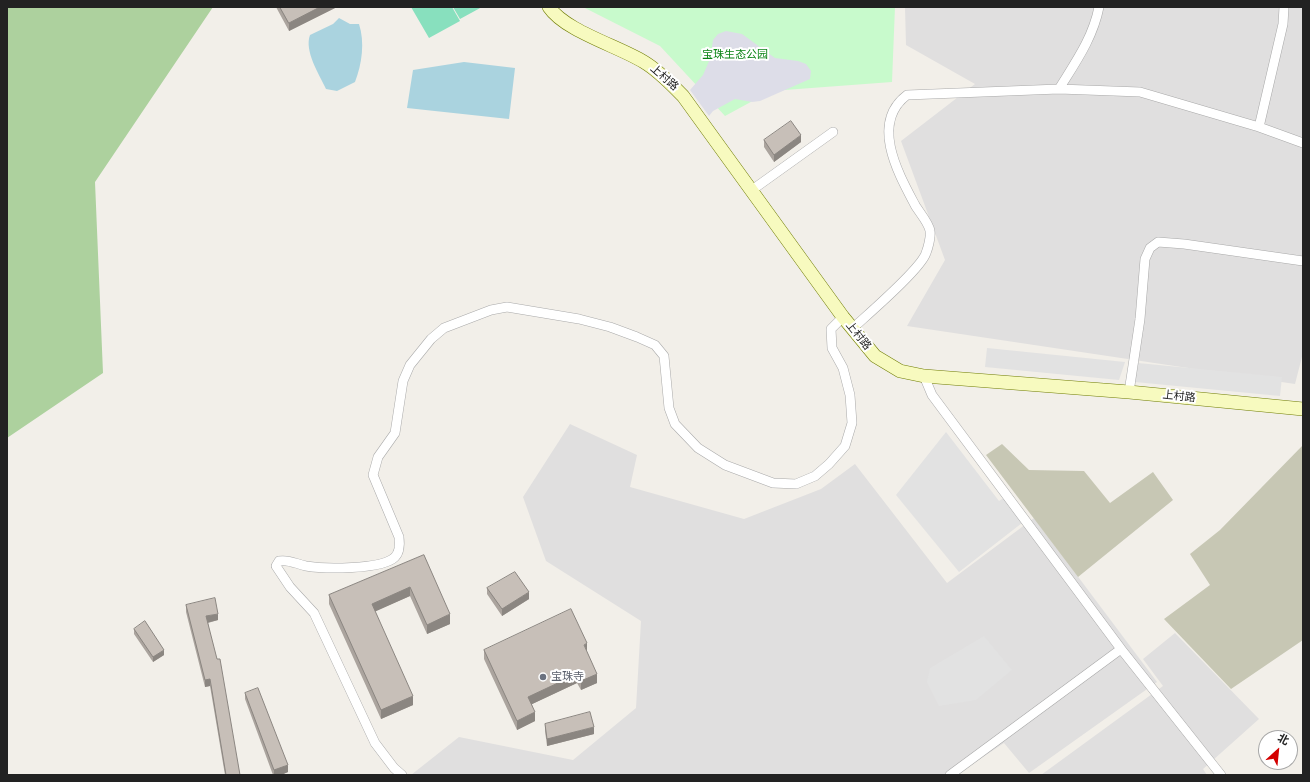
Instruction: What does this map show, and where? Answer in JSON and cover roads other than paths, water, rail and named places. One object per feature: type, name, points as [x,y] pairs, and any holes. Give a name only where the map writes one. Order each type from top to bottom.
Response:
[{"type":"street","name":"上村路","points":[[549,7],[553,13],[568,24],[644,62],[660,73],[683,96],[852,329],[875,356],[900,371],[924,376],[1129,392],[1303,410]]},
{"type":"street","points":[[1059,89],[1085,47],[1094,27],[1099,7]]},
{"type":"street","points":[[1259,127],[1284,24],[1284,7]]},
{"type":"street","points":[[852,329],[918,266],[926,253],[930,231],[914,204],[890,149],[888,134],[891,113],[898,102],[907,95],[1059,89],[1140,92],[1259,127],[1303,143]]},
{"type":"street","points":[[752,190],[833,132]]},
{"type":"street","points":[[1129,392],[1140,319],[1145,259],[1150,248],[1158,242],[1184,244],[1303,261]]},
{"type":"street","points":[[402,775],[375,743],[314,613],[290,587],[276,566],[279,561],[285,559],[305,566],[328,568],[375,566],[394,558],[400,548],[399,537],[373,475],[378,457],[395,433],[403,381],[410,365],[431,339],[444,328],[459,321],[491,310],[507,307],[579,319],[610,327],[637,337],[655,346],[664,356],[669,408],[675,424],[698,448],[725,465],[773,483],[796,484],[814,476],[830,464],[845,446],[852,423],[850,395],[843,368],[832,348],[831,329],[843,317]]},
{"type":"street","points":[[924,376],[932,394],[1121,649],[1221,775]]},
{"type":"street","points":[[950,775],[1121,649]]},
{"type":"water","points":[[339,18],[350,24],[359,24],[362,38],[362,53],[355,82],[337,91],[326,89],[313,62],[309,48],[309,41],[310,35],[333,24]]},
{"type":"water","points":[[464,62],[515,68],[509,119],[407,108],[413,70]]},
{"type":"place","name":"宝珠寺","points":[[543,677]]},
{"type":"park label","name":"宝珠生态公园","points":[[735,55]]}]
